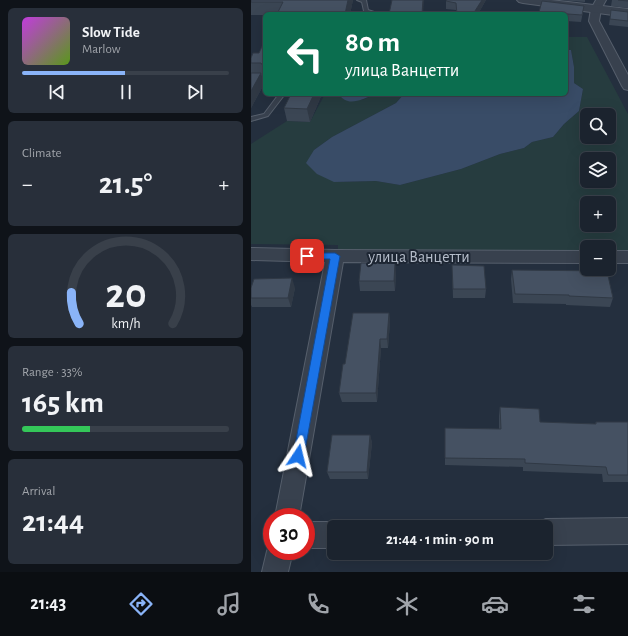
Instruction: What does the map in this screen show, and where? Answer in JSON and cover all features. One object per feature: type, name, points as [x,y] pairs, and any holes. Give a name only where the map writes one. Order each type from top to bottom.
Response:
[{"type":"street","points":[[523,0],[598,4],[628,13]]},
{"type":"street","points":[[598,4],[594,21],[628,86]]},
{"type":"street","name":"улица Ванцетти","points":[[251,254],[335,256],[580,257]]},
{"type":"street","points":[[289,508],[335,256]]},
{"type":"street","points":[[616,257],[628,257]]},
{"type":"street","points":[[553,532],[628,531]]},
{"type":"street","points":[[315,535],[327,534]]},
{"type":"street","points":[[275,572],[278,560]]},
{"type":"lane","points":[[359,0],[364,1],[366,12]]},
{"type":"lane","points":[[251,81],[263,81]]},
{"type":"lane","points":[[251,119],[266,115],[280,96]]},
{"type":"green space","points":[[568,37],[587,37],[628,114],[628,253],[616,253],[616,240],[580,240],[580,252],[338,251],[338,245],[251,244],[251,144],[287,121],[310,122],[324,96],[339,96],[362,100],[371,96],[402,96],[396,103],[332,137],[314,150],[335,182],[376,181],[400,185],[461,169],[500,154],[524,148],[532,142],[553,137],[564,124],[579,111],[583,89],[574,83],[574,67],[571,50],[568,50]]},
{"type":"water","points":[[568,50],[571,50],[574,67],[574,83],[583,89],[579,111],[564,124],[553,137],[532,142],[524,148],[500,154],[461,169],[400,185],[376,181],[334,182],[317,174],[306,163],[314,150],[332,137],[396,103],[402,96],[568,96]]},
{"type":"water","points":[[340,96],[370,96],[355,101],[346,101]]},
{"type":"building","points":[[251,0],[348,0],[345,12],[278,12],[283,2],[251,2]]},
{"type":"building","points":[[392,0],[423,0],[422,12],[389,12]]},
{"type":"building","points":[[482,0],[474,12],[457,12],[456,3],[446,1]]},
{"type":"building","points":[[542,1],[584,6],[582,15],[568,14],[568,12],[539,12]]},
{"type":"building","points":[[611,10],[628,12],[628,21],[610,19]]},
{"type":"building","points":[[263,44],[263,66],[261,63],[251,63],[253,53],[259,53]]},
{"type":"building","points":[[251,73],[261,73],[251,91]]},
{"type":"building","points":[[290,96],[313,96],[307,109],[284,108]]},
{"type":"building","points":[[361,263],[395,263],[394,281],[359,281]]},
{"type":"building","points":[[452,265],[484,266],[486,289],[453,289]]},
{"type":"building","points":[[512,270],[580,271],[580,276],[608,276],[613,298],[569,295],[515,294]]},
{"type":"building","points":[[292,278],[288,298],[251,298],[251,288],[254,279]]},
{"type":"building","points":[[353,313],[389,313],[387,339],[380,339],[376,393],[339,393]]},
{"type":"building","points":[[500,407],[539,409],[540,422],[596,424],[596,422],[628,422],[628,475],[608,475],[606,467],[525,463],[525,459],[445,458],[445,428],[501,429]]},
{"type":"building","points":[[332,435],[370,435],[367,472],[327,472]]},
{"type":"route","points":[[298,456],[335,256],[307,256]]}]
